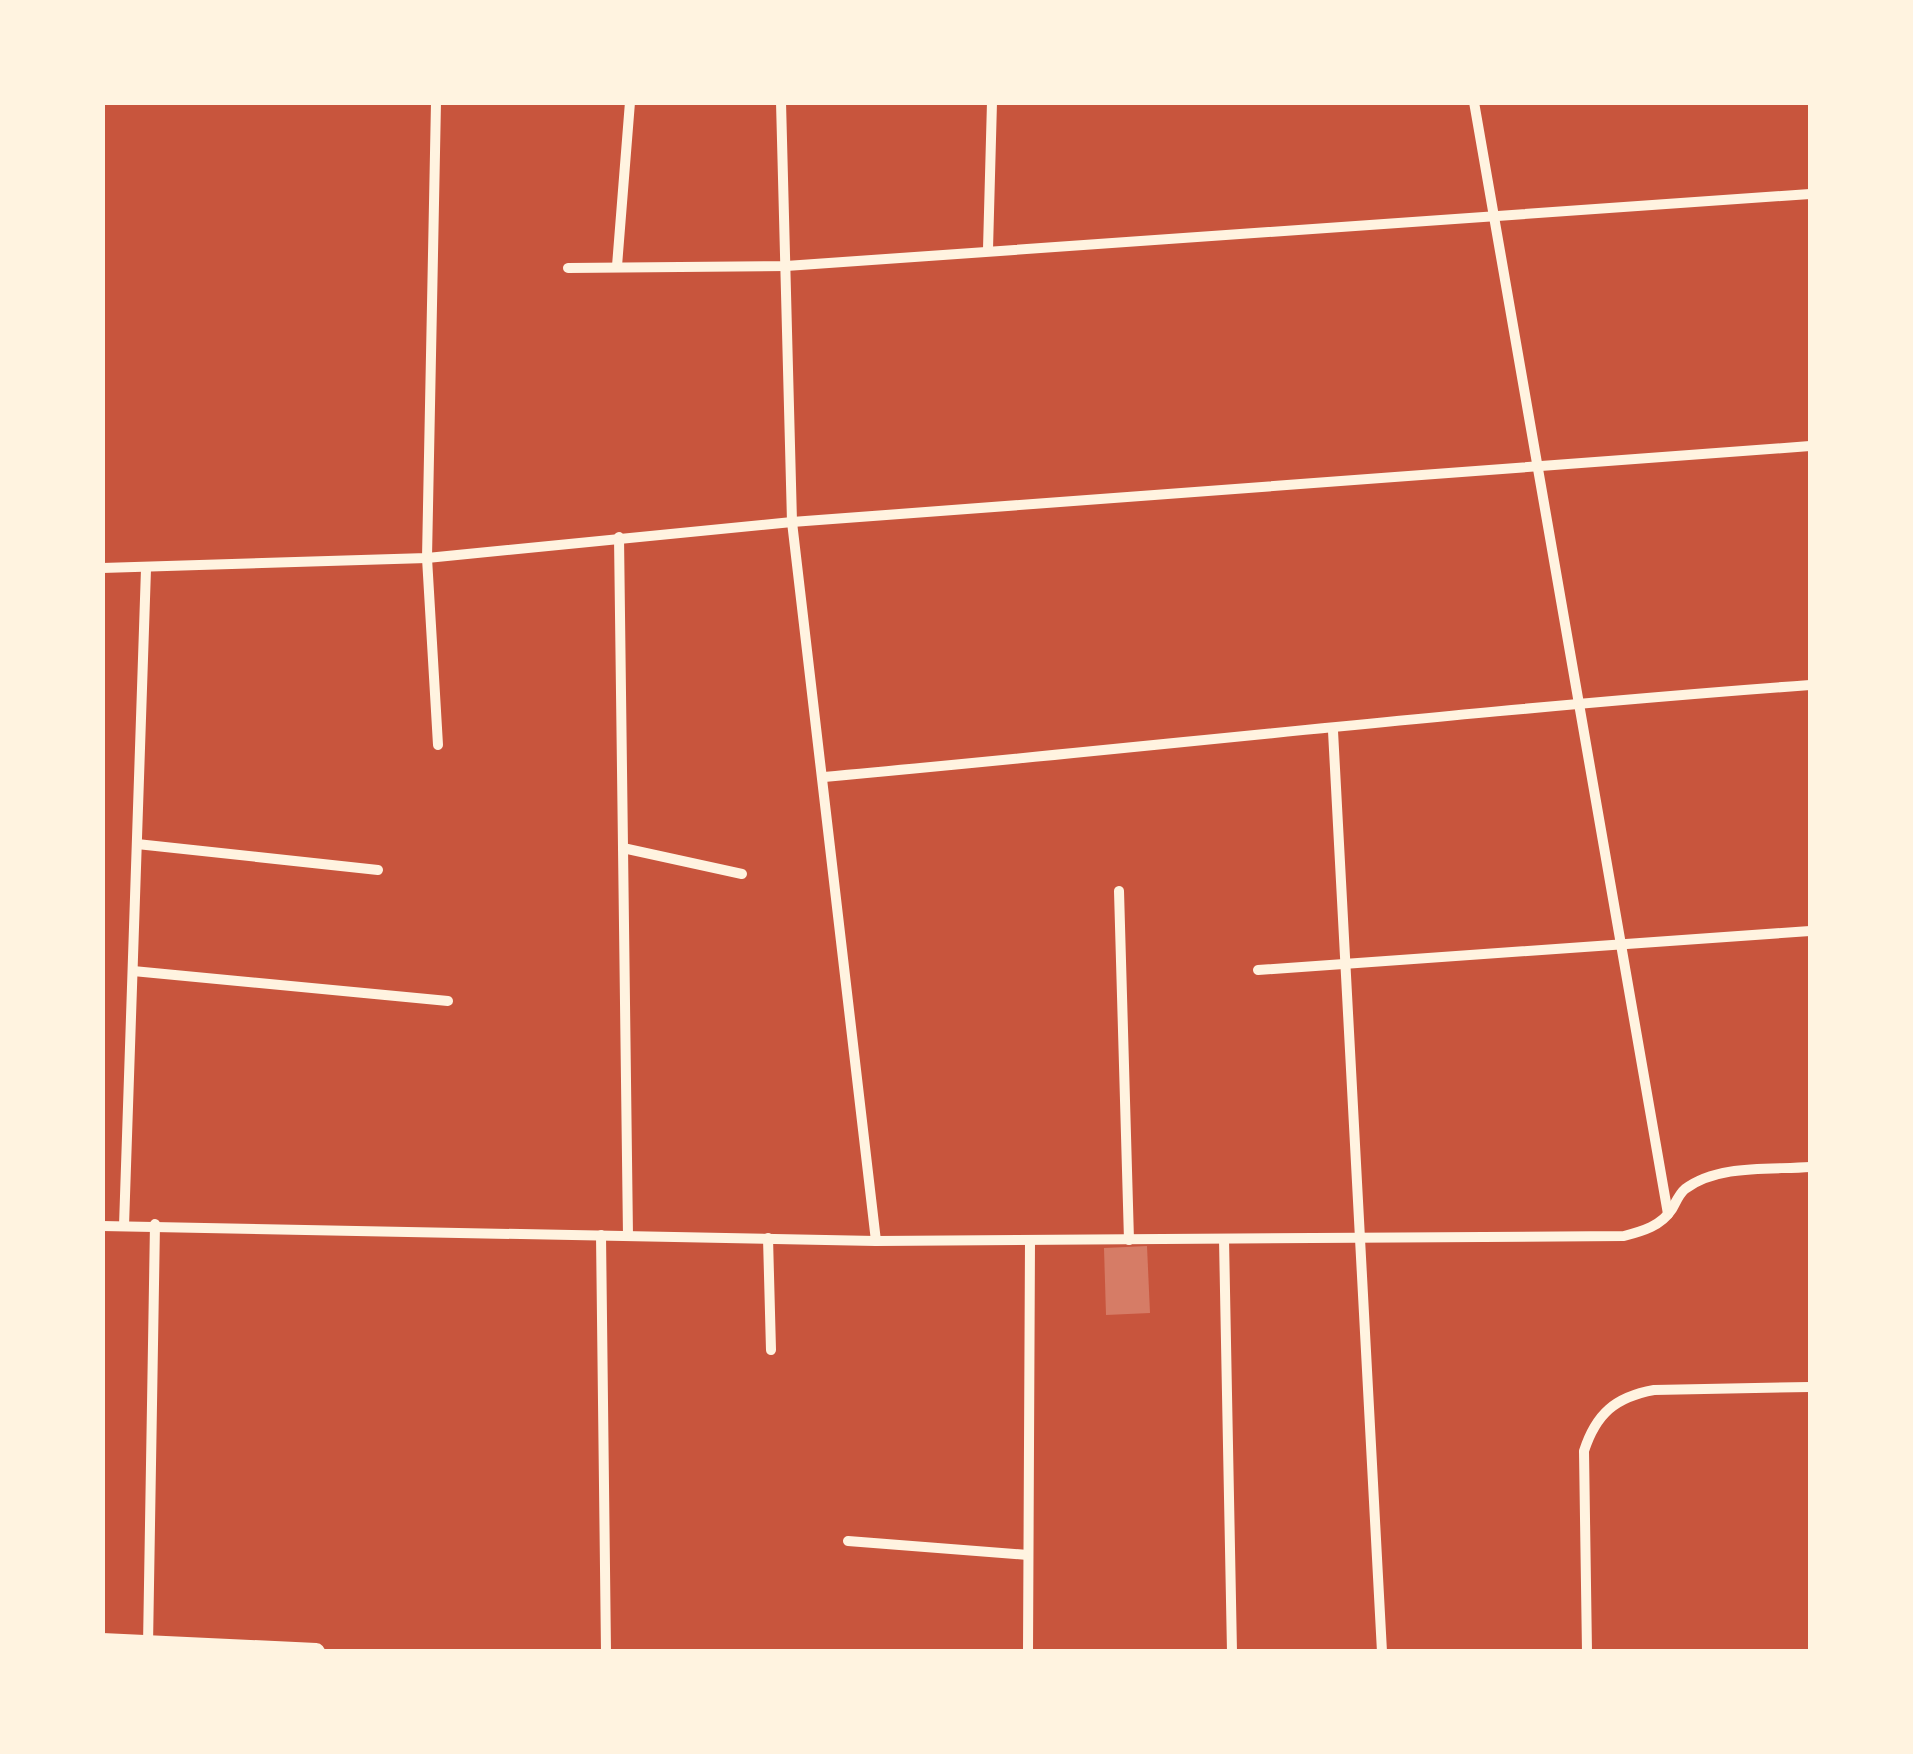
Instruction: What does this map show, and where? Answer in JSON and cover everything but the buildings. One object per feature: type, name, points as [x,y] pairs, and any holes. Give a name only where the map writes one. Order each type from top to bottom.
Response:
[{"type":"street","points":[[436,102],[427,558],[438,744]]},
{"type":"street","points":[[617,266],[630,102]]},
{"type":"street","points":[[780,102],[792,522],[876,1241]]},
{"type":"street","points":[[988,250],[992,102]]},
{"type":"street","points":[[1474,102],[1668,1214]]},
{"type":"street","points":[[568,268],[786,266],[1810,194]]},
{"type":"street","points":[[102,568],[427,558],[792,522],[1810,446]]},
{"type":"street","points":[[619,537],[628,1236]]},
{"type":"street","points":[[124,1226],[146,569]]},
{"type":"street","points":[[824,777],[1333,731],[1577,702],[1810,685]]},
{"type":"street","points":[[1333,731],[1382,1652]]},
{"type":"street","points":[[138,844],[378,870]]},
{"type":"street","points":[[622,848],[742,874]]},
{"type":"street","points":[[1119,890],[1129,1240]]},
{"type":"street","points":[[1258,970],[1810,931]]},
{"type":"street","points":[[133,971],[448,1001]]},
{"type":"street","points":[[102,1226],[155,1224],[876,1241],[1624,1236],[1651,1228],[1668,1214],[1682,1191],[1702,1180],[1722,1173],[1810,1167]]},
{"type":"street","points":[[148,1644],[155,1224]]},
{"type":"street","points":[[601,1234],[606,1652]]},
{"type":"street","points":[[768,1238],[771,1350]]},
{"type":"street","points":[[1224,1239],[1232,1652]]},
{"type":"street","points":[[1028,1652],[1030,1240]]},
{"type":"street","points":[[1587,1652],[1584,1451],[1592,1428],[1607,1408],[1629,1394],[1654,1390],[1810,1387]]},
{"type":"street","points":[[848,1542],[1028,1555]]},
{"type":"street","points":[[102,1642],[316,1652]]}]
